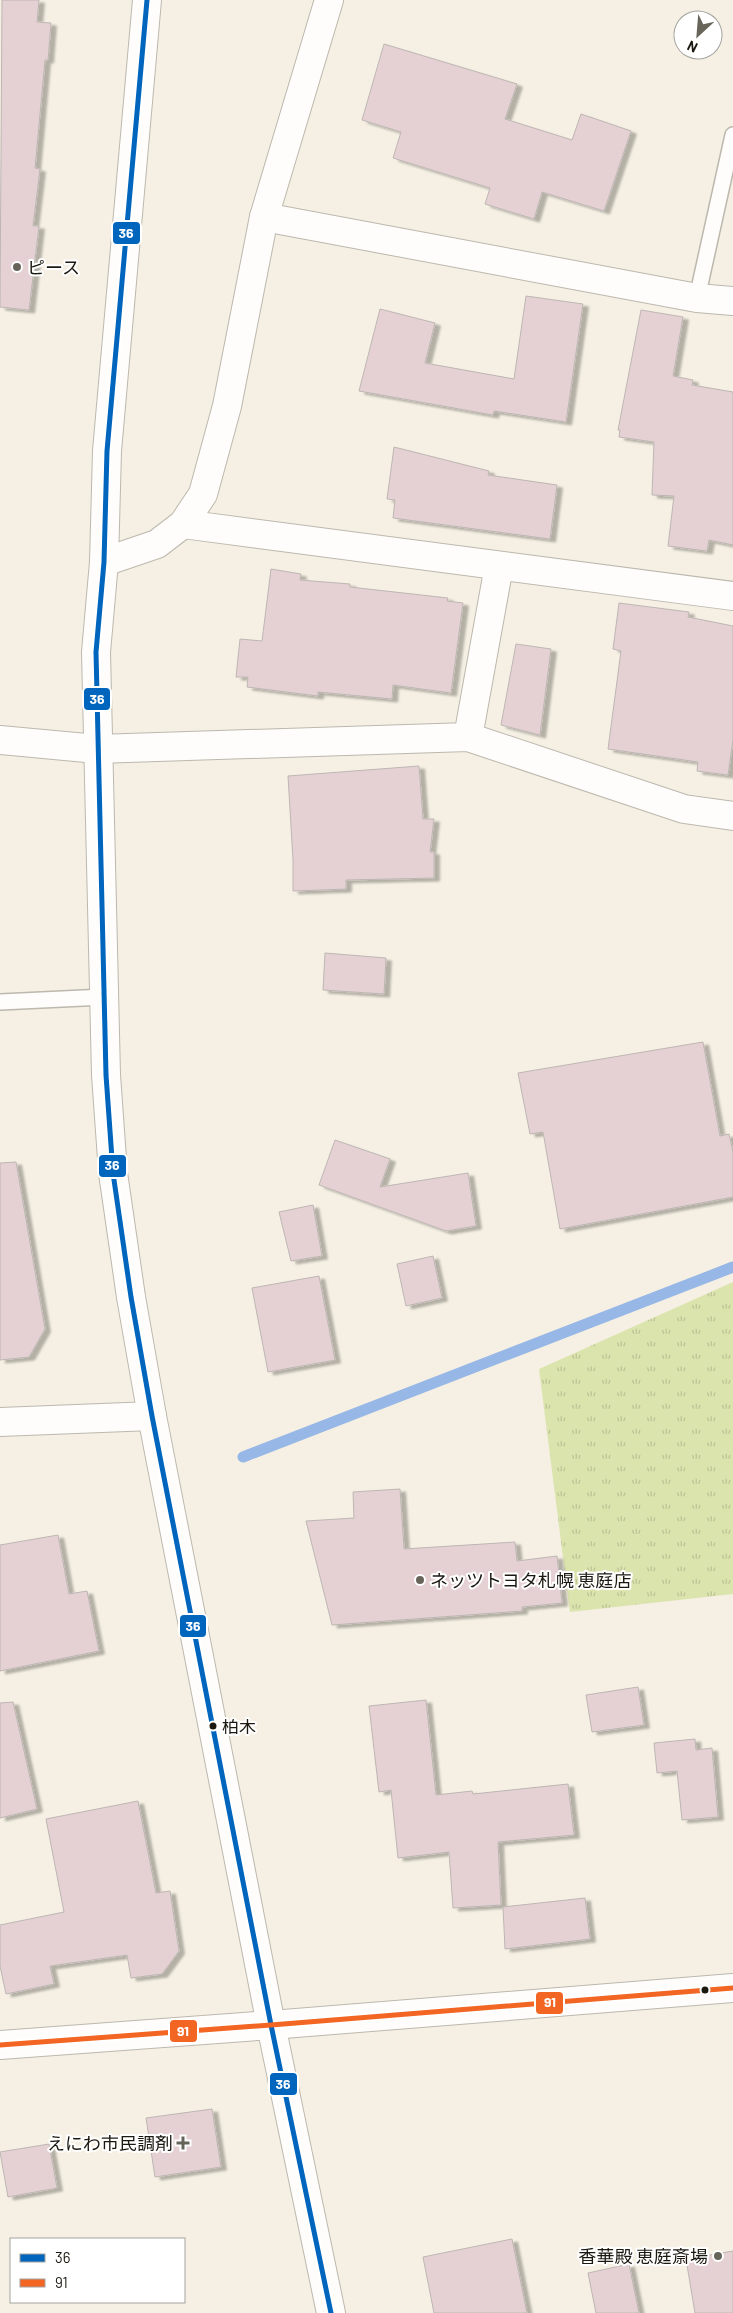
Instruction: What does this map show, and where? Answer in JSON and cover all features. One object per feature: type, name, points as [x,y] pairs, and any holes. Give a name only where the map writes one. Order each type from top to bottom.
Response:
[{"type":"street","points":[[147,0],[109,431],[104,562],[96,652],[106,1075],[113,1173],[131,1297],[152,1416],[271,2025],[331,2313]]},
{"type":"street","points":[[104,562],[157,544],[183,524],[203,494],[227,406],[264,217],[329,0]]},
{"type":"street","points":[[264,217],[697,298],[733,301]]},
{"type":"street","points":[[183,524],[733,596]]},
{"type":"street","points":[[468,737],[499,566]]},
{"type":"street","points":[[0,740],[97,749],[468,737],[684,809],[733,816]]},
{"type":"street","points":[[0,1422],[152,1416]]},
{"type":"street","points":[[0,2045],[733,1988]]},
{"type":"lane","points":[[697,298],[733,135]]},
{"type":"lane","points":[[0,1002],[104,997]]},
{"type":"green space","points":[[733,1282],[733,1594],[570,1612],[539,1369]]},
{"type":"building","points":[[2,0],[39,0],[37,22],[51,23],[48,60],[45,60],[35,168],[40,169],[33,226],[39,226],[29,310],[0,307]]},
{"type":"building","points":[[384,44],[517,84],[505,119],[572,140],[581,114],[631,131],[604,211],[542,192],[534,219],[485,204],[490,188],[393,158],[401,132],[362,120]]},
{"type":"building","points":[[526,296],[583,304],[566,422],[494,411],[493,415],[359,391],[380,309],[435,323],[425,363],[514,379]]},
{"type":"building","points":[[641,310],[683,317],[673,376],[693,380],[692,385],[733,392],[733,545],[709,540],[707,551],[668,546],[674,496],[652,495],[654,442],[619,437],[620,430],[618,430]]},
{"type":"building","points":[[394,447],[489,471],[488,475],[557,485],[550,539],[393,518],[395,500],[387,499]]},
{"type":"building","points":[[271,569],[301,574],[300,580],[350,584],[350,587],[448,598],[447,601],[463,603],[451,693],[393,685],[392,699],[318,692],[318,696],[247,687],[248,677],[236,677],[240,639],[262,641]]},
{"type":"building","points":[[619,603],[689,612],[688,617],[733,626],[733,740],[728,775],[697,771],[698,762],[608,749],[621,651],[613,649]]},
{"type":"building","points":[[516,644],[551,649],[540,735],[501,725]]},
{"type":"building","points":[[419,766],[423,819],[434,819],[430,852],[434,852],[434,878],[346,880],[346,889],[293,891],[288,776]]},
{"type":"building","points":[[325,953],[386,958],[384,994],[323,990]]},
{"type":"building","points":[[703,1042],[720,1136],[729,1134],[733,1152],[733,1197],[560,1229],[543,1132],[530,1134],[518,1073]]},
{"type":"building","points":[[335,1140],[390,1159],[380,1187],[468,1173],[476,1226],[446,1231],[319,1185]]},
{"type":"building","points":[[16,1162],[45,1329],[29,1357],[0,1360],[0,1163]]},
{"type":"building","points":[[313,1205],[322,1256],[291,1261],[279,1212]]},
{"type":"building","points":[[433,1256],[442,1298],[406,1306],[397,1264]]},
{"type":"building","points":[[319,1276],[335,1360],[268,1372],[252,1288]]},
{"type":"building","name":"ネッツトヨタ札幌 恵庭店","points":[[400,1489],[404,1549],[515,1542],[517,1561],[557,1556],[562,1603],[522,1607],[522,1611],[332,1625],[306,1521],[354,1518],[353,1492]]},
{"type":"building","points":[[58,1535],[69,1594],[87,1591],[99,1651],[0,1671],[0,1545]]},
{"type":"building","points":[[638,1687],[644,1725],[592,1732],[586,1695]]},
{"type":"building","points":[[426,1700],[436,1795],[472,1791],[473,1794],[568,1784],[574,1835],[498,1842],[501,1905],[453,1908],[449,1852],[398,1858],[391,1790],[379,1792],[369,1706]]},
{"type":"building","points":[[13,1702],[37,1809],[0,1818],[0,1703]]},
{"type":"building","points":[[695,1739],[696,1750],[712,1748],[718,1817],[682,1820],[677,1771],[657,1773],[654,1743]]},
{"type":"building","points":[[138,1801],[156,1893],[170,1891],[179,1951],[162,1974],[131,1978],[127,1955],[50,1966],[54,1984],[6,1994],[0,1966],[0,1925],[64,1912],[46,1819]]},
{"type":"building","points":[[585,1898],[590,1939],[505,1949],[503,1907]]},
{"type":"building","name":"えにわ市民調剤","points":[[212,2109],[221,2167],[155,2177],[146,2118]]},
{"type":"building","points":[[49,2144],[57,2188],[8,2197],[0,2152]]},
{"type":"building","points":[[512,2239],[527,2313],[434,2313],[423,2257]]},
{"type":"building","name":"香華殿 恵庭斎場","points":[[733,2251],[733,2313],[695,2313],[686,2259]]},
{"type":"building","points":[[629,2264],[639,2313],[596,2313],[588,2273]]},
{"type":"waterway","points":[[243,1457],[733,1267]]},
{"type":"transit line","name":"36","points":[[147,0],[107,451],[104,562],[96,652],[106,1075],[113,1173],[131,1297],[152,1416],[271,2025],[331,2313]]},
{"type":"transit line","name":"91","points":[[0,2045],[733,1988]]},
{"type":"place","name":"ピース","points":[[17,267]]},
{"type":"place","name":"ネッツトヨタ札幌 恵庭店","points":[[420,1580]]},
{"type":"place","name":"柏木","points":[[213,1726]]},
{"type":"place","name":"えにわ市民調剤","points":[[183,2143]]},
{"type":"place","name":"香華殿 恵庭斎場","points":[[718,2256]]}]
